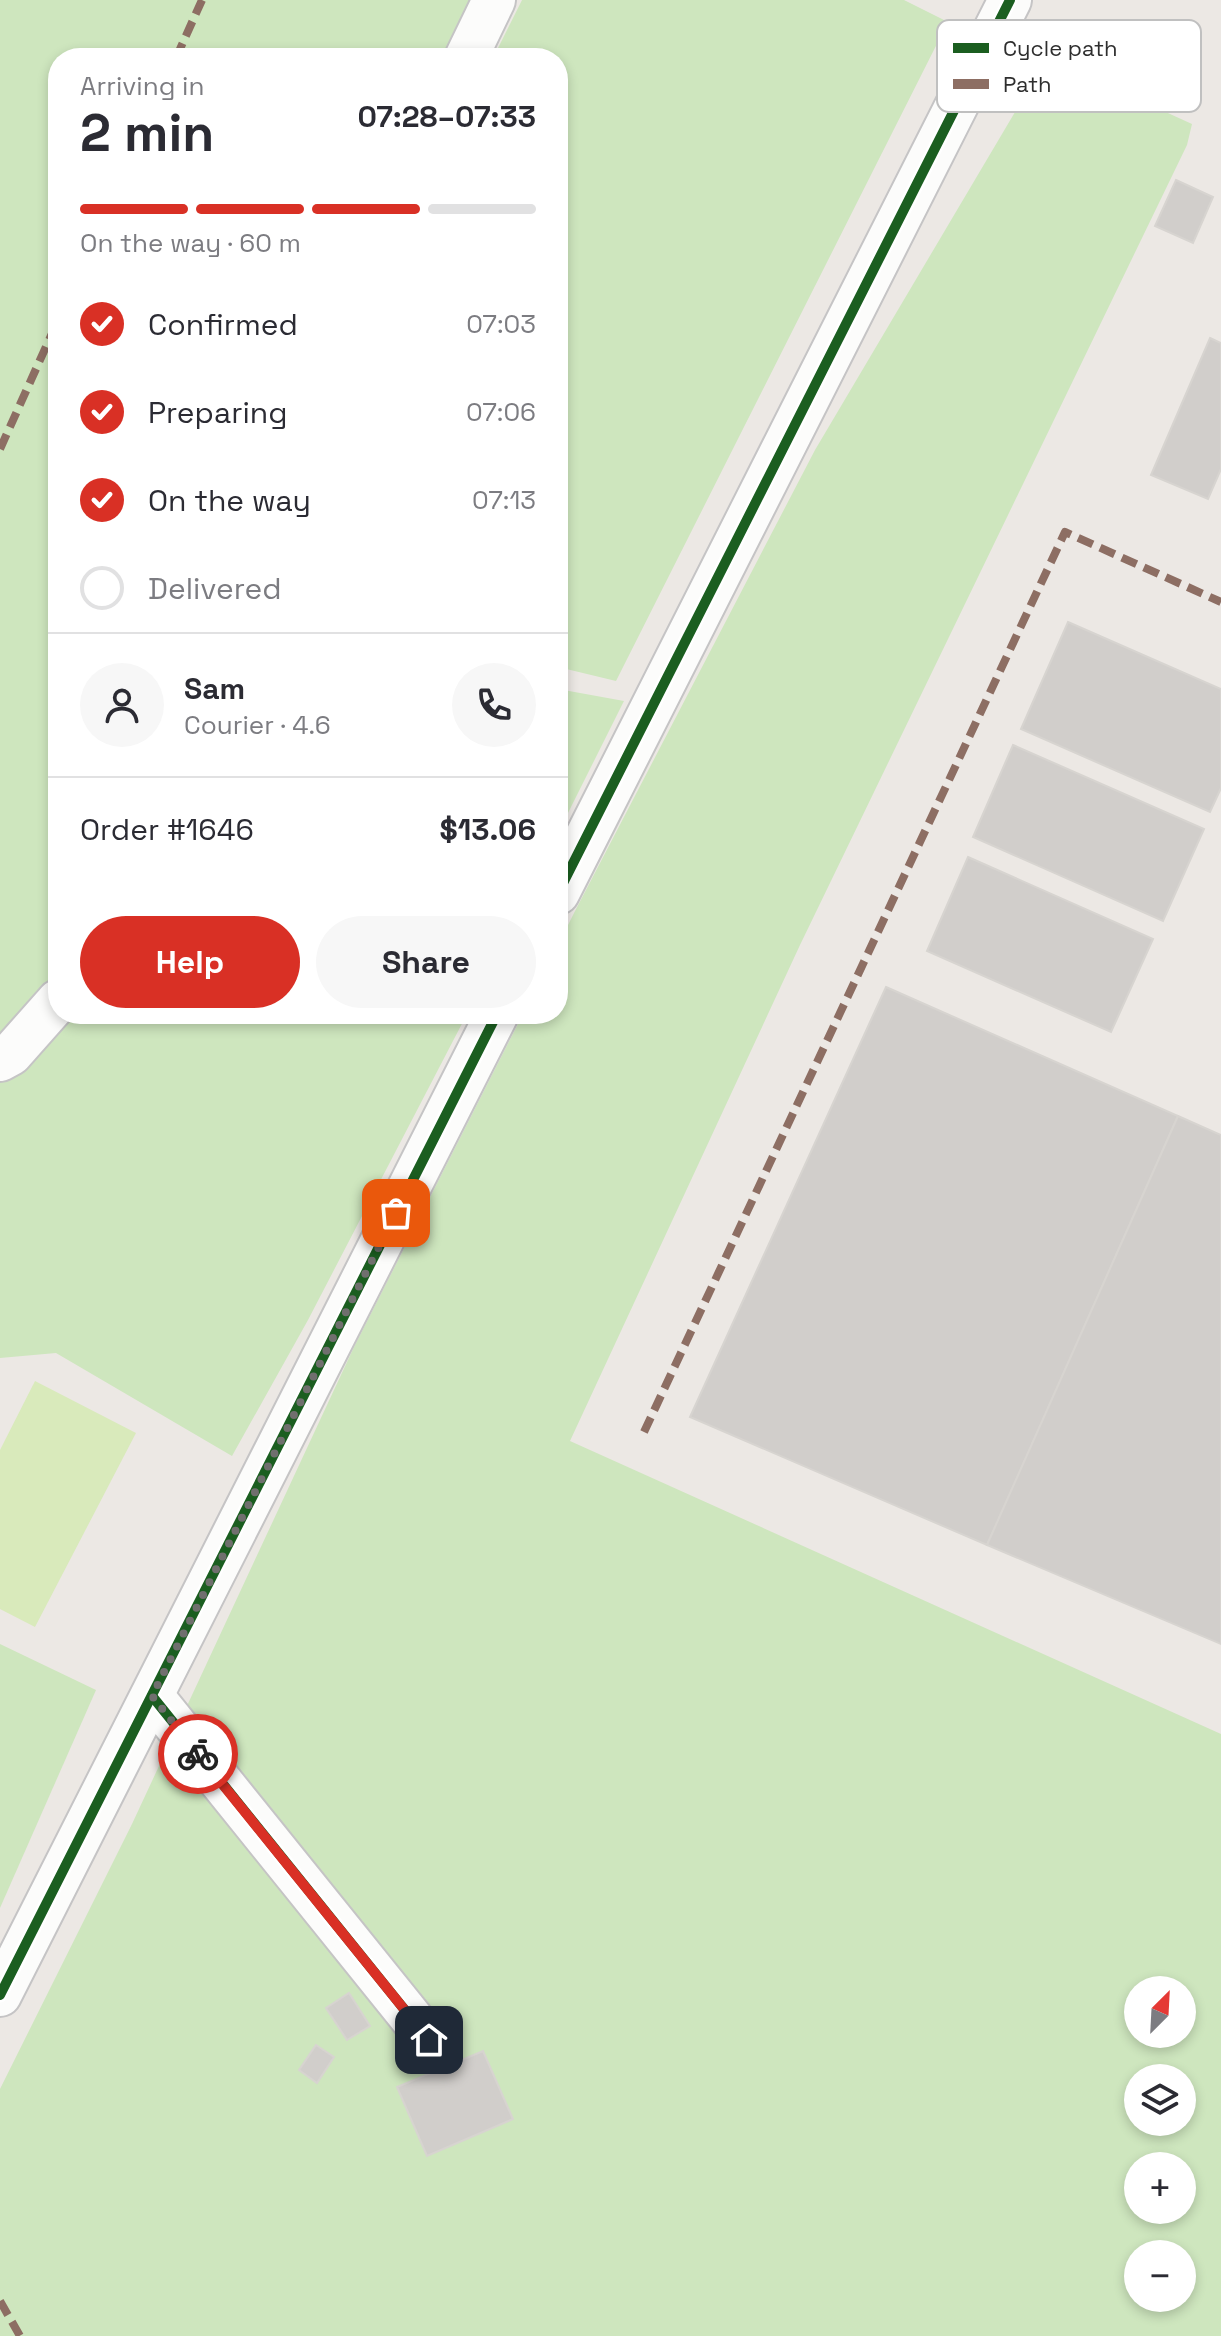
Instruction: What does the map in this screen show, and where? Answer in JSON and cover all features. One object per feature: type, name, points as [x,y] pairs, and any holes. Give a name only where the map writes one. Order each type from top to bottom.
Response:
[{"type":"street","points":[[471,48],[494,0]]},
{"type":"street","points":[[1000,20],[1010,0]]},
{"type":"street","points":[[568,873],[953,112]]},
{"type":"street","points":[[0,1060],[11,1054],[48,1012]]},
{"type":"street","points":[[0,1995],[492,1024]]},
{"type":"street","points":[[152,1696],[429,2040]]},
{"type":"green space","points":[[0,0],[481,0],[456,48],[48,48],[48,983],[0,1040]]},
{"type":"green space","points":[[522,0],[904,0],[944,20],[937,20],[937,44],[616,681],[568,669],[568,48],[498,48]]},
{"type":"green space","points":[[1015,112],[1166,112],[1192,124],[1187,145],[800,945],[570,1441],[1221,1734],[1221,2336],[0,2336],[0,2089],[132,1824],[354,1347],[518,1024],[568,1024],[568,926],[815,450]]},
{"type":"green space","points":[[568,691],[624,701],[568,813]]},
{"type":"green space","points":[[55,1024],[462,1024],[308,1320],[232,1456],[56,1353],[0,1358],[0,1075]]},
{"type":"green space","points":[[35,1381],[136,1433],[35,1627],[0,1609],[0,1450]]},
{"type":"green space","points":[[0,1644],[96,1690],[0,1908]]},
{"type":"building","points":[[1176,180],[1213,197],[1193,243],[1155,226]]},
{"type":"building","points":[[1210,338],[1221,343],[1221,469],[1208,499],[1151,475]]},
{"type":"building","points":[[1068,622],[1221,689],[1221,788],[1210,812],[1021,729]]},
{"type":"building","points":[[1013,745],[1204,829],[1163,921],[973,837]]},
{"type":"building","points":[[968,857],[1153,939],[1111,1032],[927,951]]},
{"type":"building","points":[[886,987],[1178,1116],[987,1545],[690,1417]]},
{"type":"building","points":[[1178,1116],[1221,1135],[1221,1644],[987,1545]]},
{"type":"building","points":[[349,1993],[370,2026],[347,2040],[326,2008]]},
{"type":"building","points":[[316,2045],[334,2057],[317,2083],[299,2070]]},
{"type":"building","points":[[483,2051],[513,2119],[427,2156],[397,2087]]},
{"type":"marked path","points":[[180,48],[202,0]]},
{"type":"marked path","points":[[0,449],[48,342]]},
{"type":"marked path","points":[[644,1432],[1065,532],[1221,602]]},
{"type":"marked path","points":[[0,2301],[20,2336]]},
{"type":"cycle path","points":[[1000,20],[1010,0]]},
{"type":"cycle path","points":[[568,873],[953,112]]},
{"type":"cycle path","points":[[0,1995],[492,1024]]},
{"type":"cycle path","points":[[152,1696],[429,2040]]},
{"type":"way so far","points":[[198,1754],[152,1696],[396,1213]]},
{"type":"route","points":[[198,1754],[429,2040]]}]
